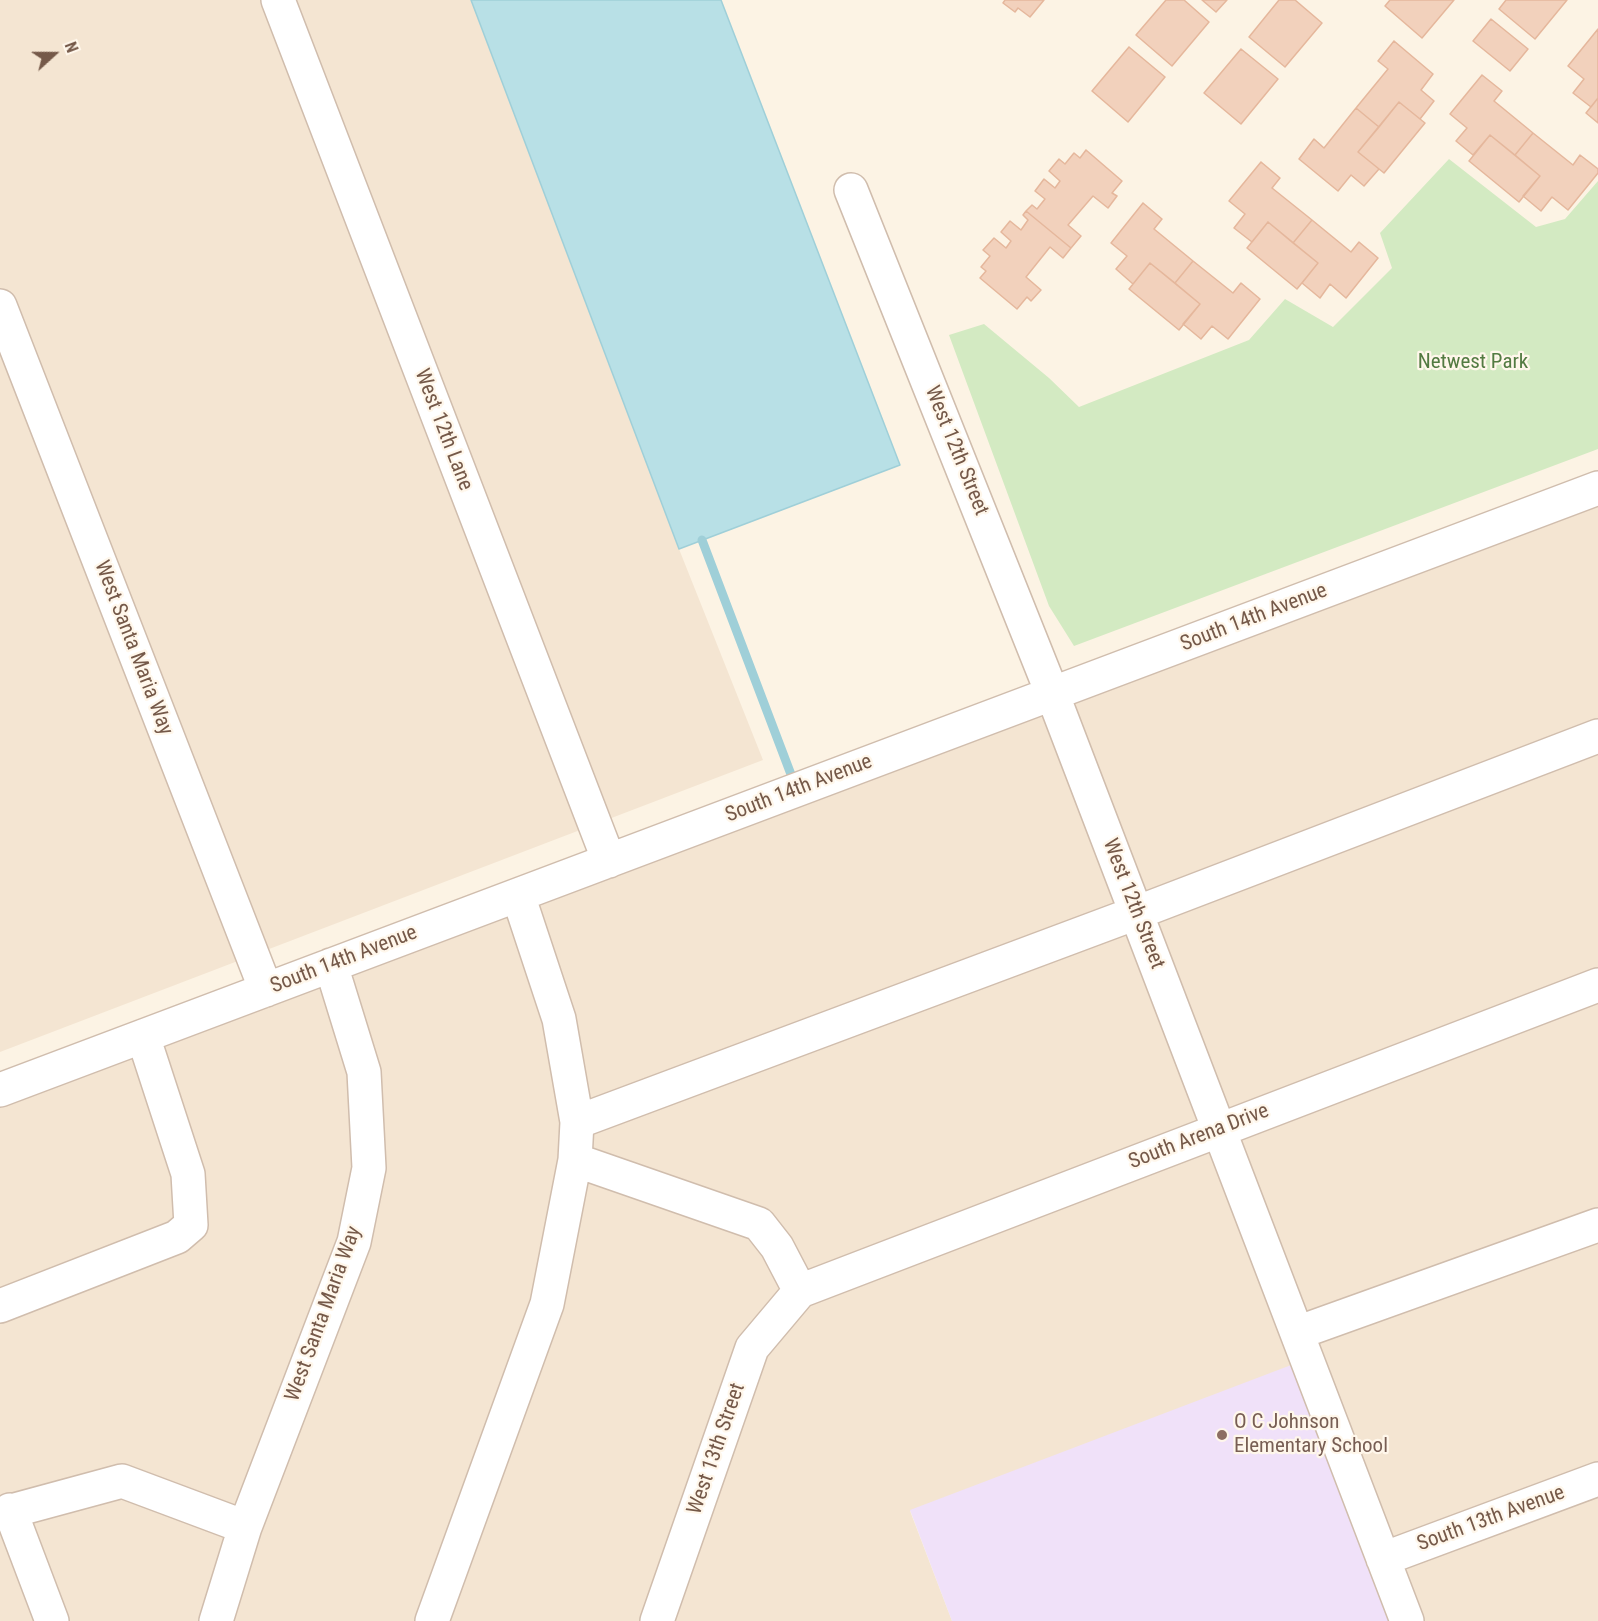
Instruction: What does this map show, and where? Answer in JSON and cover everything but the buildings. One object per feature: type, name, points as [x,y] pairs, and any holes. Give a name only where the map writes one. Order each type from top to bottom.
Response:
[{"type":"street","name":"West 12th Lane","points":[[278,0],[609,861]]},
{"type":"street","name":"West 12th Street","points":[[851,190],[1053,693],[1407,1621]]},
{"type":"street","name":"West Santa Maria Way","points":[[0,306],[266,990]]},
{"type":"street","name":"South 14th Avenue","points":[[0,1090],[1598,488]]},
{"type":"street","points":[[577,1122],[1136,913],[1598,736]]},
{"type":"street","points":[[432,1621],[547,1304],[575,1160],[577,1122],[559,1019],[518,895]]},
{"type":"street","name":"West Santa Maria Way","points":[[216,1621],[245,1527],[354,1242],[369,1168],[364,1072],[331,965]]},
{"type":"street","name":"South Arena Drive","points":[[800,1291],[1598,985]]},
{"type":"street","points":[[0,1306],[177,1238],[191,1225],[188,1174],[143,1036]]},
{"type":"street","points":[[575,1160],[759,1224],[777,1248],[800,1291]]},
{"type":"street","points":[[1297,1333],[1598,1225]]},
{"type":"street","name":"West 13th Street","points":[[657,1621],[752,1348],[800,1291]]},
{"type":"street","name":"South 13th Avenue","points":[[1383,1559],[1598,1479]]},
{"type":"street","points":[[52,1621],[5,1512],[122,1481],[245,1527]]},
{"type":"shaded area","points":[[0,0],[471,0],[679,549],[763,760],[0,1052]]},
{"type":"shaded area","points":[[1598,488],[1598,1621],[1407,1621],[910,1511],[952,1621],[0,1621],[0,1099]]},
{"type":"shaded area","name":"O C Johnson Elementary School","points":[[1307,1359],[1407,1621],[952,1621],[910,1510]]},
{"type":"green space","name":"Netwest Park","points":[[1449,159],[1536,227],[1565,219],[1598,181],[1598,449],[1074,646],[1049,606],[949,335],[984,324],[1049,378],[1079,407],[1249,340],[1285,299],[1333,327],[1392,268],[1380,233]]},
{"type":"water","points":[[471,0],[721,0],[900,465],[679,549]]},
{"type":"waterway","points":[[702,540],[795,785]]},
{"type":"place","name":"O C Johnson Elementary School","points":[[1222,1435]]}]
